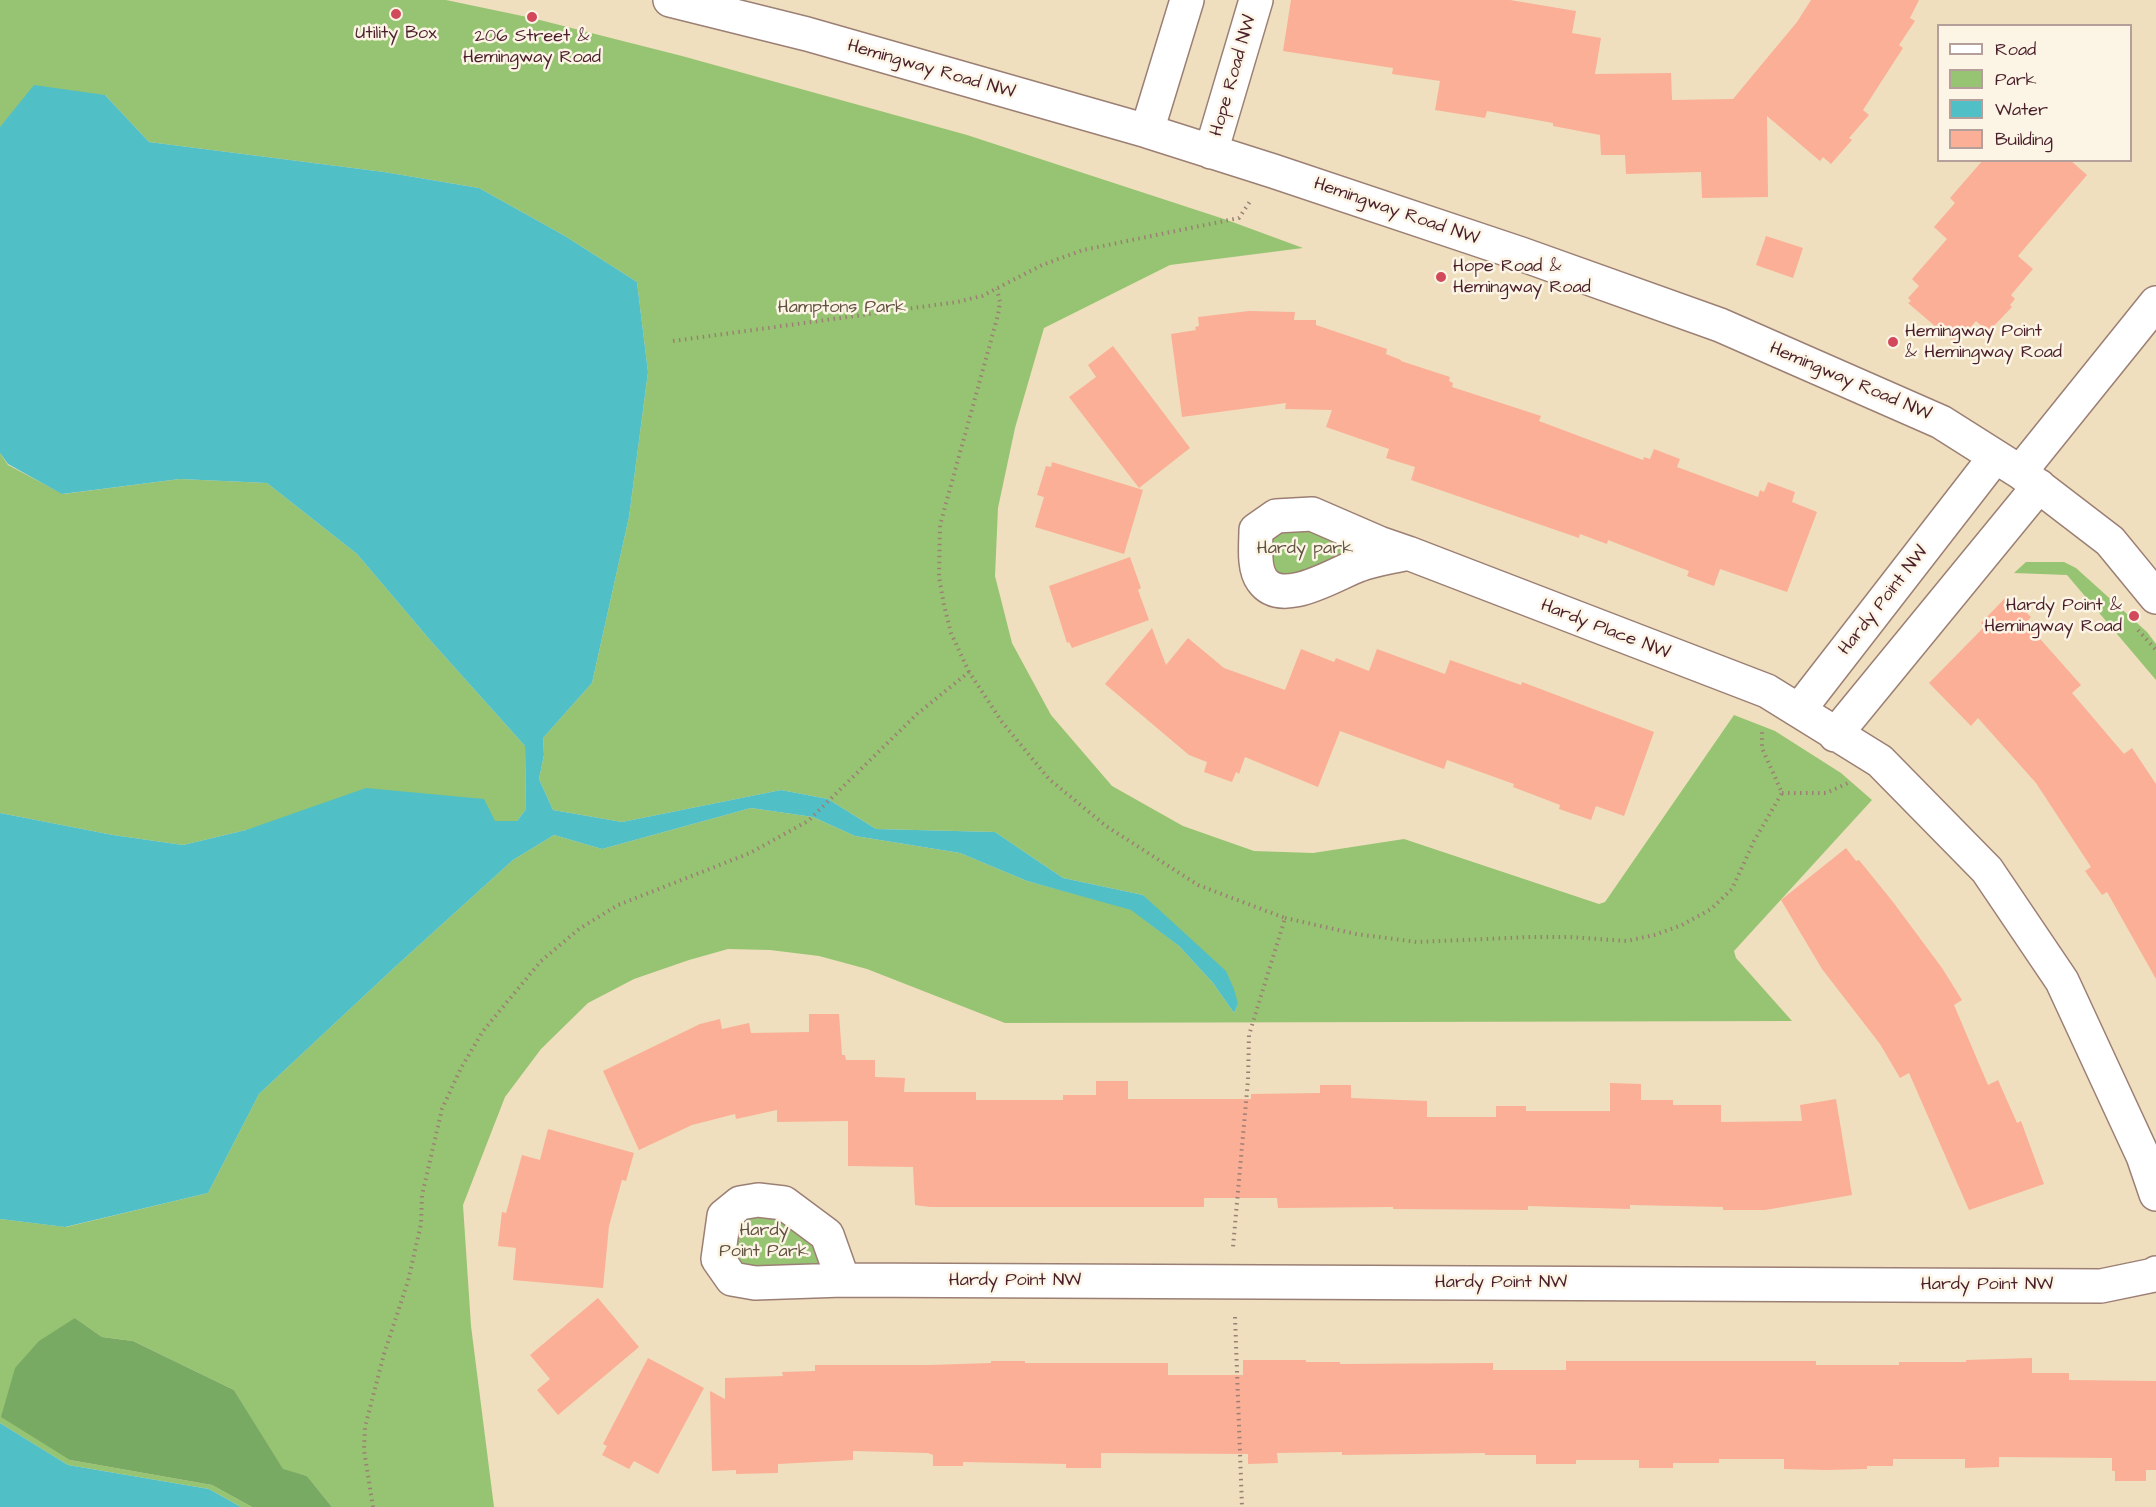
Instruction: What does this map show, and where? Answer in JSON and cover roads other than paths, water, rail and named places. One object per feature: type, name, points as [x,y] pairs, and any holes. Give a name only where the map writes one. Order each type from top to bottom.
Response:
[{"type":"street","name":"Hemingway Road NW","points":[[669,0],[807,34],[1147,131],[1521,254],[1720,326],[1941,422],[2018,472],[2110,541],[2156,597]]},
{"type":"street","points":[[1147,131],[1186,0]]},
{"type":"street","name":"Hope Road NW","points":[[1211,152],[1256,0]]},
{"type":"street","points":[[1835,735],[2018,472],[2156,303]]},
{"type":"street","name":"Hardy Point NW","points":[[1799,710],[2018,472]]},
{"type":"street","name":"Hardy Place NW","points":[[1408,553],[1767,691],[1799,710]]},
{"type":"street","points":[[1799,710],[1835,735],[1880,761],[1986,870],[2062,981],[2143,1156],[2156,1194]]},
{"type":"street","name":"Hardy Point NW","points":[[843,1280],[2102,1286],[2156,1273]]},
{"type":"water","points":[[34,85],[105,95],[149,142],[384,172],[479,188],[565,236],[637,282],[648,372],[629,517],[592,683],[543,738],[544,755],[539,779],[553,810],[622,822],[781,790],[828,799],[876,829],[995,832],[1063,878],[1143,895],[1226,971],[1238,1004],[1234,1013],[1213,983],[1179,946],[1131,910],[1027,881],[960,853],[855,836],[813,817],[751,808],[602,849],[554,835],[513,860],[259,1094],[208,1193],[65,1227],[0,1219],[0,813],[113,835],[183,845],[246,830],[366,788],[484,799],[495,821],[517,821],[526,809],[525,746],[357,554],[267,483],[180,479],[62,494],[8,464],[0,453],[0,127]]},
{"type":"water","points":[[0,1423],[68,1465],[209,1489],[241,1507],[0,1507]]},
{"type":"place","name":"Utility Box","points":[[396,14]]},
{"type":"place","name":"206 Street & Hemingway Road","points":[[532,17]]},
{"type":"place","name":"Hope Road & Hemingway Road","points":[[1441,277]]},
{"type":"place","name":"Hemingway Point & Hemingway Road","points":[[1893,342]]},
{"type":"place","name":"Hardy Point & Hemingway Road","points":[[2134,616]]},
{"type":"park label","name":"Hamptons Park","points":[[842,308]]},
{"type":"park label","name":"Hardy park","points":[[1305,549]]},
{"type":"park label","name":"Hardy Point Park","points":[[764,1241]]}]
